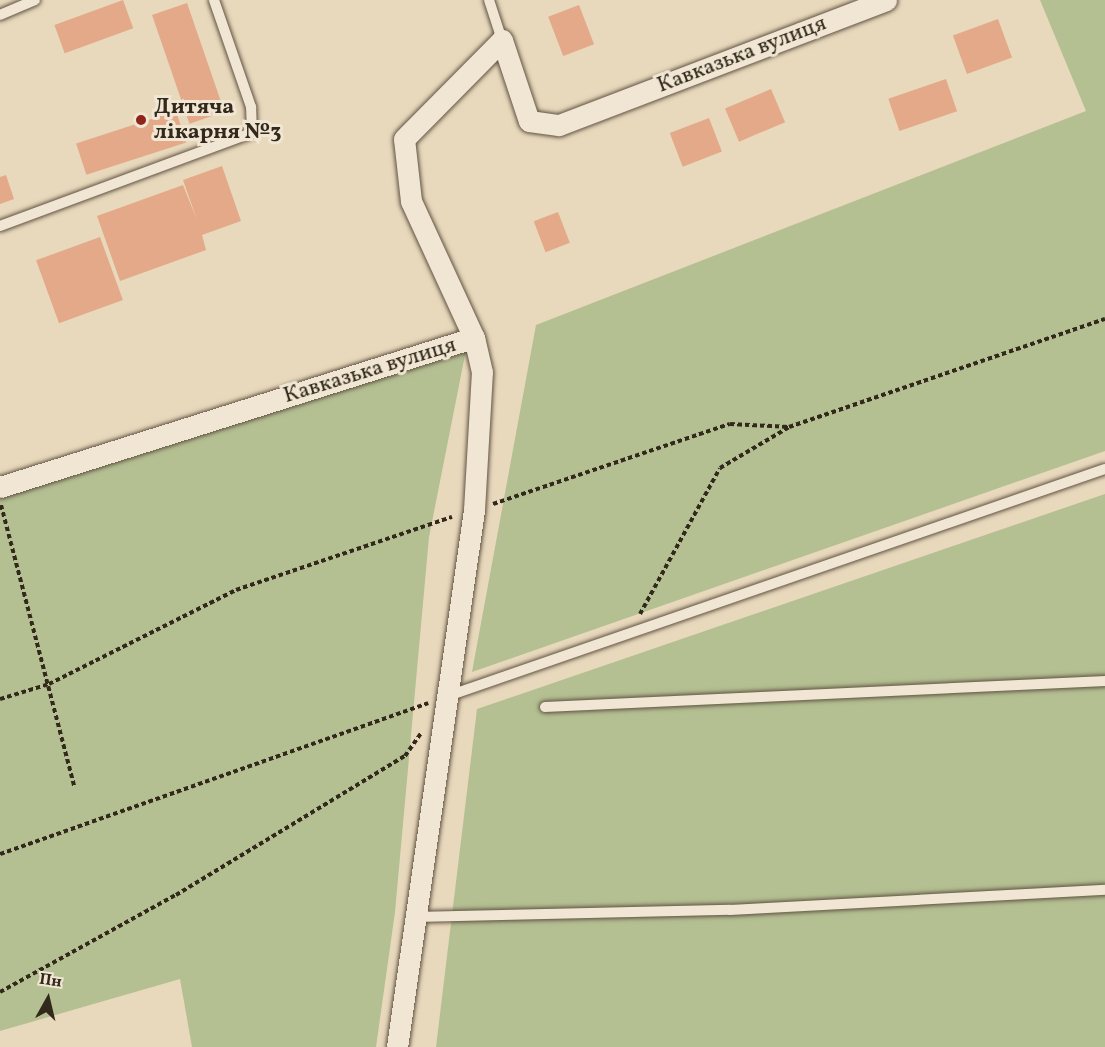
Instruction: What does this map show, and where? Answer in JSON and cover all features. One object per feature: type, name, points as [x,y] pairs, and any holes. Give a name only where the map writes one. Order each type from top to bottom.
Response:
[{"type":"street","name":"Кавказька вулиця","points":[[0,487],[474,338],[411,201],[404,139],[502,40],[529,121],[559,125],[886,0]]},
{"type":"street","points":[[397,1047],[445,697],[474,510],[482,372],[474,338]]},
{"type":"lane","points":[[0,15],[35,0]]},
{"type":"lane","points":[[0,226],[252,133],[251,107],[214,0]]},
{"type":"lane","points":[[489,0],[502,40]]},
{"type":"lane","points":[[445,697],[1105,469]]},
{"type":"lane","points":[[545,707],[1105,681]]},
{"type":"lane","points":[[415,917],[730,910],[1105,890]]},
{"type":"path","points":[[630,633],[720,468],[789,427],[1105,320]]},
{"type":"path","points":[[0,699],[49,684],[236,590],[730,424],[789,427]]},
{"type":"path","points":[[0,501],[74,786]]},
{"type":"path","points":[[0,854],[445,697]]},
{"type":"path","points":[[0,992],[176,895],[405,756],[425,726]]},
{"type":"green space","points":[[1040,0],[1105,0],[1105,451],[472,672],[536,325],[1086,111]]},
{"type":"green space","points":[[466,350],[429,537],[395,912],[376,1047],[192,1047],[180,979],[0,1031],[0,498]]},
{"type":"green space","points":[[1105,494],[1105,1047],[436,1047],[477,709]]},
{"type":"building","points":[[123,0],[133,28],[65,53],[54,25]]},
{"type":"building","points":[[187,3],[224,112],[189,124],[152,15]]},
{"type":"building","points":[[579,5],[594,44],[563,56],[548,17]]},
{"type":"building","points":[[998,19],[1012,58],[967,74],[953,35]]},
{"type":"building","points":[[946,79],[957,111],[899,131],[888,99]]},
{"type":"building","points":[[771,89],[785,122],[739,142],[725,109]]},
{"type":"building","points":[[176,111],[186,142],[86,175],[76,143]]},
{"type":"building","points":[[709,118],[722,152],[683,167],[670,133]]},
{"type":"building","points":[[222,166],[241,221],[202,235],[206,250],[120,281],[97,216],[183,185],[197,220],[183,180]]},
{"type":"building","points":[[6,175],[14,199],[0,204],[0,177]]},
{"type":"building","points":[[558,212],[570,243],[546,252],[534,221]]},
{"type":"building","points":[[100,237],[123,300],[59,323],[36,260]]},
{"type":"place","name":"Дитяча лікарня №3","points":[[141,120]]}]
